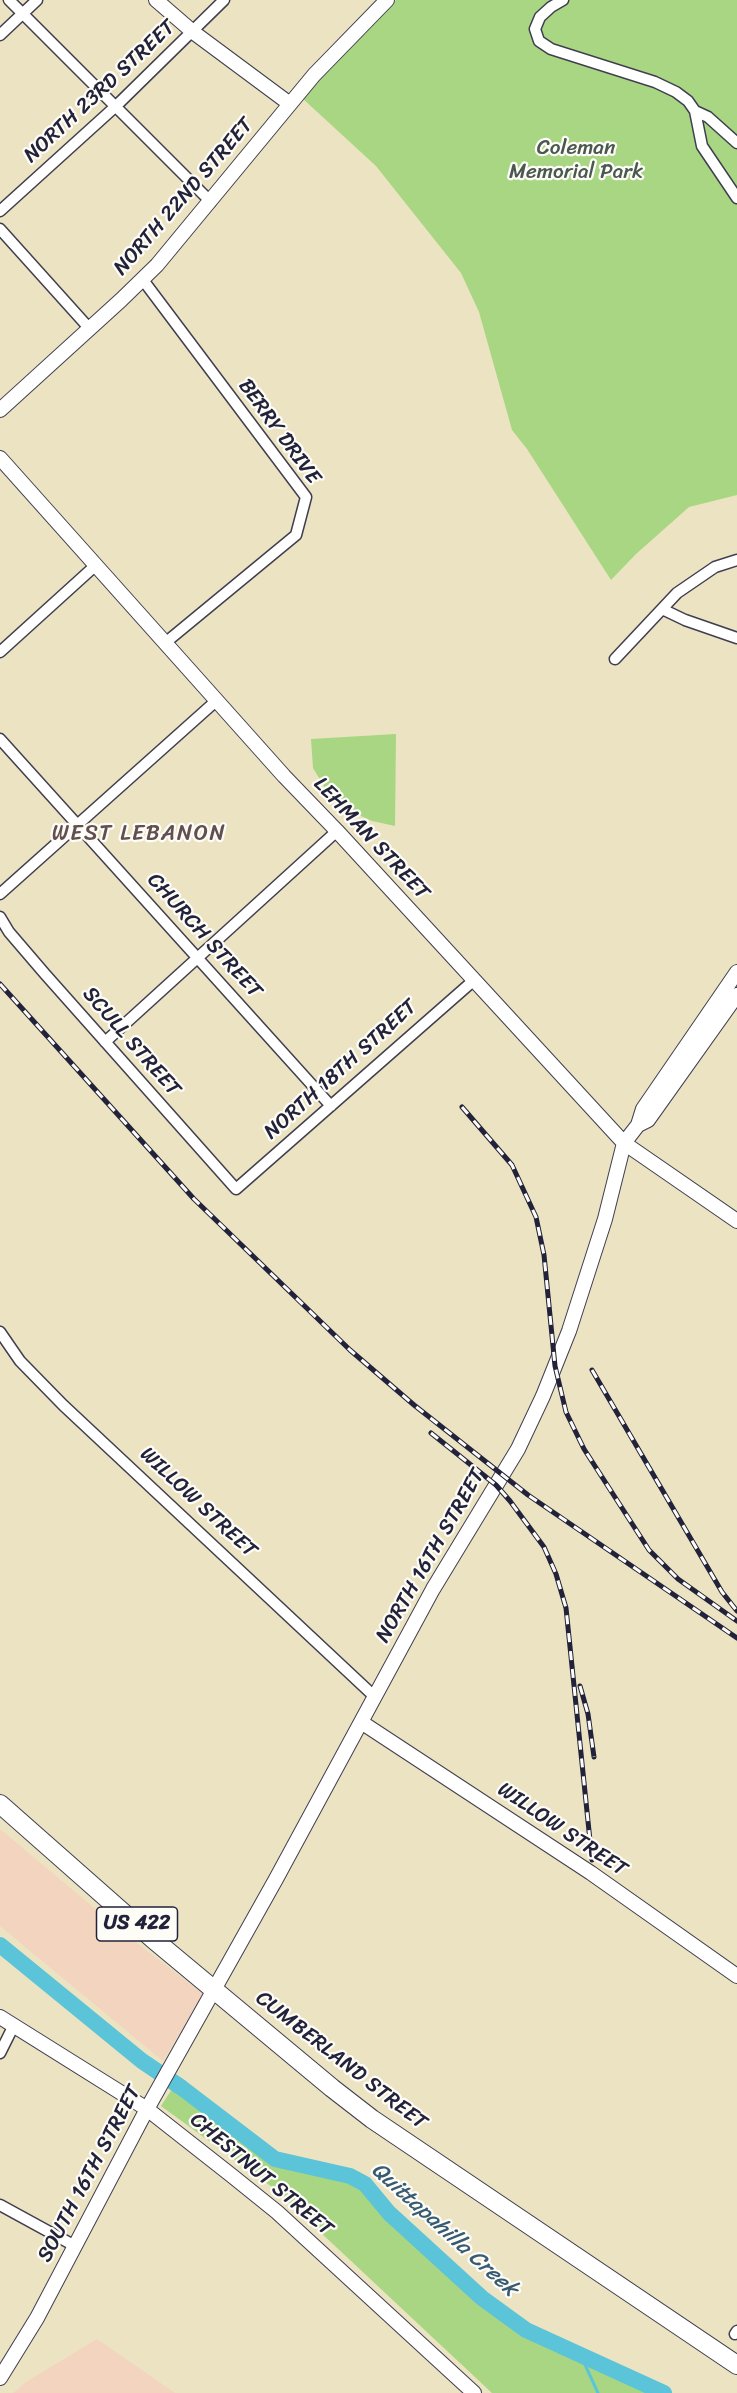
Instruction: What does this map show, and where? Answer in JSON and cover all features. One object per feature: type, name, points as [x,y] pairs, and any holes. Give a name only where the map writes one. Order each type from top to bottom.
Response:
[{"type":"highway","name":"CUMBERLAND STREET","points":[[0,1804],[153,1939],[372,2119],[737,2364]]},
{"type":"main road","points":[[156,0],[193,32],[290,105]]},
{"type":"main road","name":"NORTH 22ND STREET","points":[[0,410],[142,280],[211,202],[314,75],[387,0]]},
{"type":"main road","name":"LEHMAN STREET","points":[[0,458],[216,701],[624,1143],[737,1221]]},
{"type":"main road","name":"NORTH 16TH STREET","points":[[214,1989],[432,1589],[518,1449],[543,1396],[588,1276],[624,1143],[638,1125],[643,1109],[737,972]]},
{"type":"main road","name":"NORTH 16TH STREET","points":[[638,1125],[648,1120],[737,995]]},
{"type":"main road","name":"WILLOW STREET","points":[[361,1722],[591,1874],[737,1976]]},
{"type":"main road","name":"SOUTH 16TH STREET","points":[[0,2378],[37,2318],[147,2109],[214,1989]]},
{"type":"main road","name":"CHESTNUT STREET","points":[[0,2017],[147,2109],[277,2212],[474,2393]]},
{"type":"street","points":[[9,0],[211,202]]},
{"type":"street","points":[[0,34],[37,0]]},
{"type":"street","name":"NORTH 23RD STREET","points":[[0,211],[116,106],[224,0]]},
{"type":"street","points":[[563,0],[551,6],[540,17],[535,29],[539,41],[551,49],[655,82],[688,101],[695,111],[702,146],[737,198]]},
{"type":"street","points":[[695,111],[708,117],[737,143]]},
{"type":"street","points":[[0,229],[89,328]]},
{"type":"street","name":"BERRY DRIVE","points":[[142,280],[306,497],[296,535],[165,643]]},
{"type":"street","points":[[615,659],[662,609],[695,579],[715,567],[737,560]]},
{"type":"street","points":[[0,652],[96,565]]},
{"type":"street","points":[[662,609],[737,638]]},
{"type":"street","points":[[0,894],[216,701]]},
{"type":"street","name":"CHURCH STREET","points":[[0,739],[331,1106]]},
{"type":"street","points":[[105,1042],[338,831]]},
{"type":"street","name":"SCULL STREET","points":[[0,917],[9,932],[236,1189]]},
{"type":"street","name":"NORTH 18TH STREET","points":[[236,1189],[473,981]]},
{"type":"street","name":"WILLOW STREET","points":[[0,1332],[20,1361],[63,1405],[375,1697]]},
{"type":"street","points":[[0,2053],[14,2025]]},
{"type":"street","points":[[0,2205],[75,2246]]},
{"type":"shaded area","points":[[0,1829],[124,1933],[203,1994],[163,2061],[0,1926]]},
{"type":"shaded area","points":[[97,2339],[175,2393],[13,2393],[26,2382]]},
{"type":"green space","name":"Coleman Memorial Park","points":[[396,0],[737,0],[737,495],[689,507],[636,554],[611,580],[527,449],[512,430],[479,312],[461,273],[376,166],[302,98]]},
{"type":"green space","points":[[396,734],[395,826],[372,821],[350,811],[328,793],[313,768],[311,739]]},
{"type":"green space","points":[[172,2089],[272,2164],[352,2182],[360,2187],[386,2217],[483,2305],[523,2334],[653,2393],[492,2393],[272,2187],[161,2106]]},
{"type":"waterway","name":"Quittapahilla Creek","points":[[0,1945],[142,2061],[182,2088],[275,2159],[350,2176],[365,2184],[389,2213],[482,2298],[526,2330],[664,2393]]},
{"type":"waterway","points":[[581,2356],[598,2393]]},
{"type":"railway","points":[[0,984],[194,1199],[350,1350],[414,1405],[528,1495],[737,1638]]},
{"type":"railway","points":[[462,1107],[512,1165],[536,1217],[544,1255],[555,1366],[566,1412],[584,1449],[649,1550],[678,1579],[737,1621]]},
{"type":"railway","points":[[592,1370],[722,1592],[737,1611]]},
{"type":"railway","points":[[431,1433],[496,1485],[544,1547],[556,1574],[566,1608],[592,1860]]},
{"type":"railway","points":[[580,1686],[588,1714],[594,1757]]},
{"type":"district","name":"WEST LEBANON","points":[[139,834]]}]
